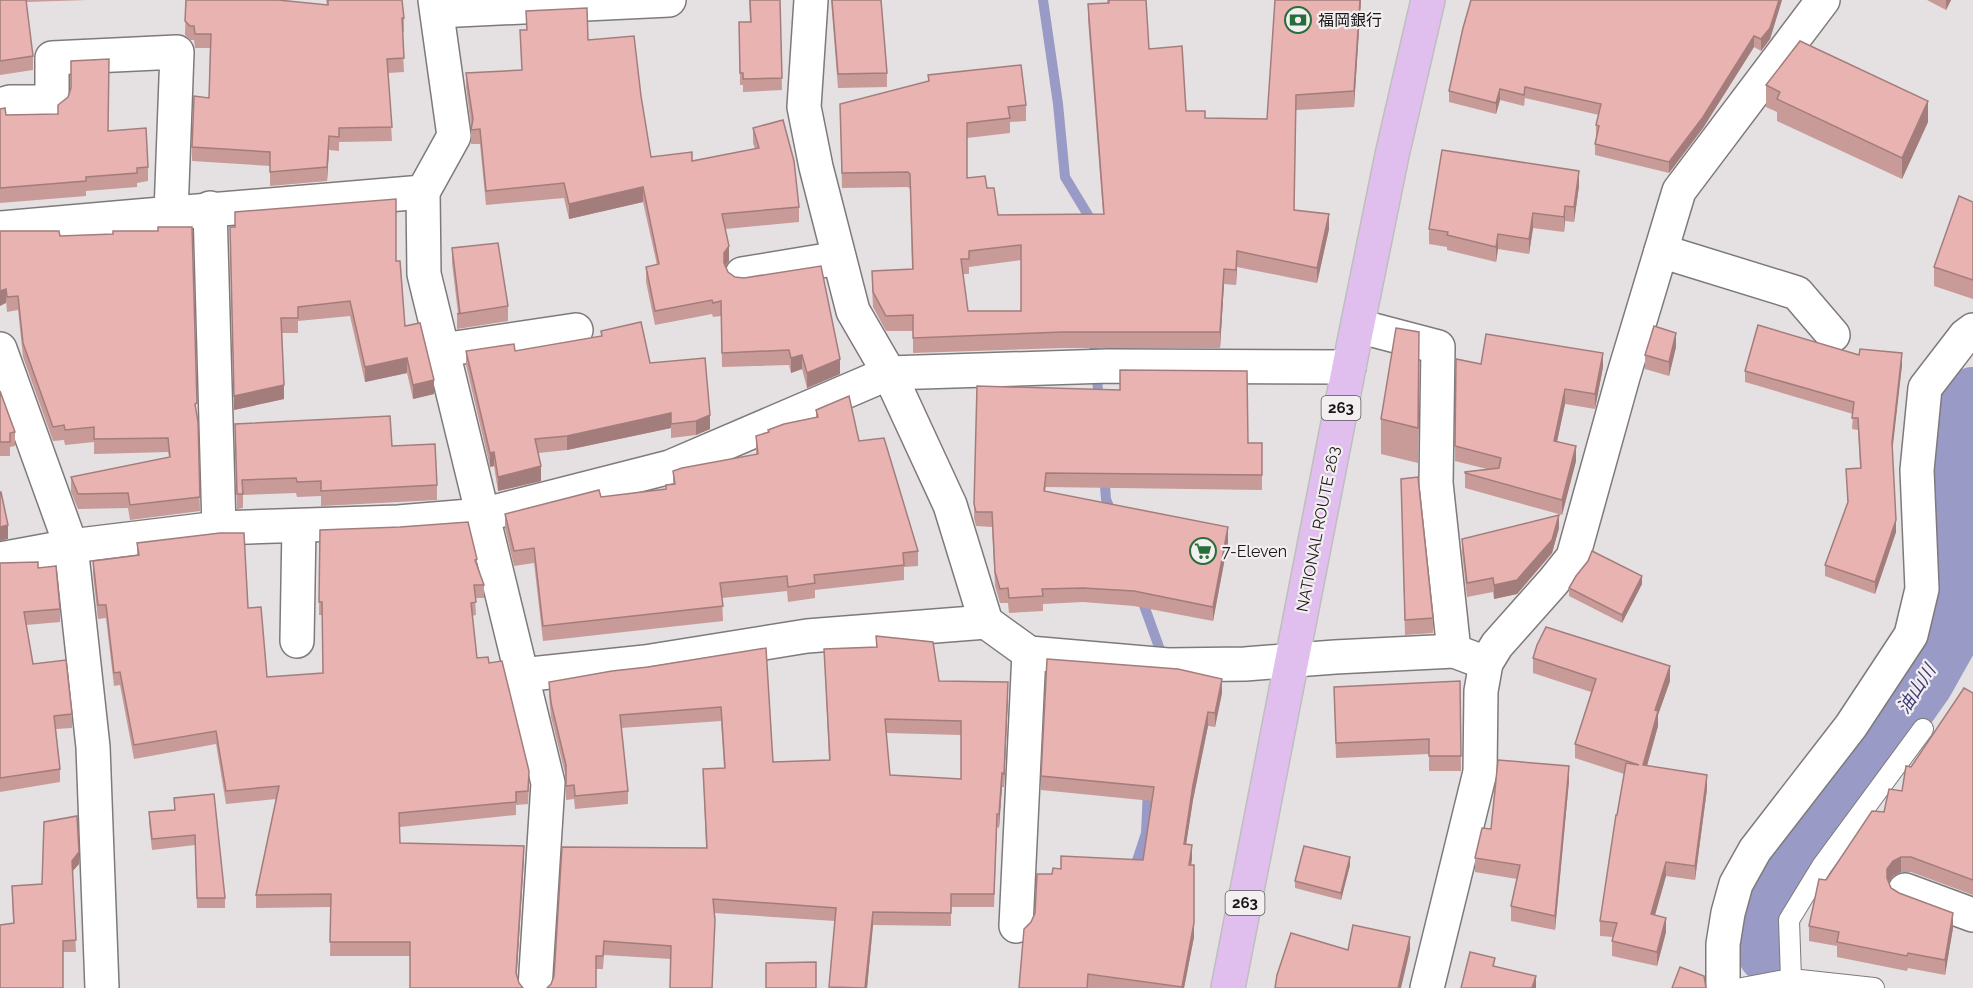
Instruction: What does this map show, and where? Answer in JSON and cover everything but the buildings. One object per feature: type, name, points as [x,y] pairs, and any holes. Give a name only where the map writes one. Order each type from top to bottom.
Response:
[{"type":"highway","name":"NATIONAL ROUTE 263","points":[[1228,988],[1349,367],[1392,155],[1428,0]]},
{"type":"street","points":[[535,988],[548,783],[424,274],[423,192],[454,136],[436,6],[669,0]]},
{"type":"street","points":[[811,0],[804,107],[816,167],[853,310],[889,373],[950,505],[986,622],[1029,653],[1158,664],[1245,664],[1454,651],[1486,663]]},
{"type":"street","points":[[1427,988],[1480,772],[1481,691],[1486,663],[1497,645],[1573,557],[1623,377],[1679,191],[1822,0]]},
{"type":"street","points":[[0,105],[10,102],[52,102],[52,58],[177,52],[171,213]]},
{"type":"street","points":[[0,228],[210,208],[423,192]]},
{"type":"street","points":[[210,208],[219,528]]},
{"type":"street","points":[[1661,251],[1797,293],[1833,335]]},
{"type":"street","points":[[741,274],[839,258]]},
{"type":"street","points":[[1358,326],[1438,347],[1436,483],[1454,651]]},
{"type":"street","points":[[442,350],[576,330]]},
{"type":"street","points":[[1723,988],[1723,944],[1736,884],[1755,850],[1851,726],[1911,635],[1922,589],[1917,470],[1925,388],[1965,336],[1973,330]]},
{"type":"street","points":[[0,349],[71,546],[93,747],[102,988]]},
{"type":"street","points":[[0,560],[71,546],[219,528],[398,522],[482,515],[670,467],[889,373],[1094,366],[1349,367]]},
{"type":"street","points":[[297,641],[298,526]]},
{"type":"street","points":[[521,675],[645,662],[807,636],[986,622]]},
{"type":"street","points":[[1016,926],[1029,653]]},
{"type":"street","points":[[1905,890],[1973,915]]},
{"type":"lane","points":[[1791,979],[1789,920],[1822,866],[1923,729]]},
{"type":"lane","points":[[1742,988],[1791,979],[1874,988]]},
{"type":"waterway","points":[[1043,0],[1058,104],[1065,177],[1094,225]]},
{"type":"waterway","points":[[1098,334],[1094,343],[1099,402]]},
{"type":"waterway","name":"油山川","points":[[1768,952],[1768,915],[1815,834],[1923,681],[1968,601],[1962,419],[1973,398]]},
{"type":"waterway","points":[[1104,474],[1106,499],[1113,517]]},
{"type":"waterway","points":[[1141,597],[1159,647],[1158,662]]},
{"type":"waterway","points":[[1133,873],[1146,833],[1148,788]]},
{"type":"place","name":"福岡銀行","points":[[1298,20]]},
{"type":"place","name":"7-Eleven","points":[[1203,551]]}]
